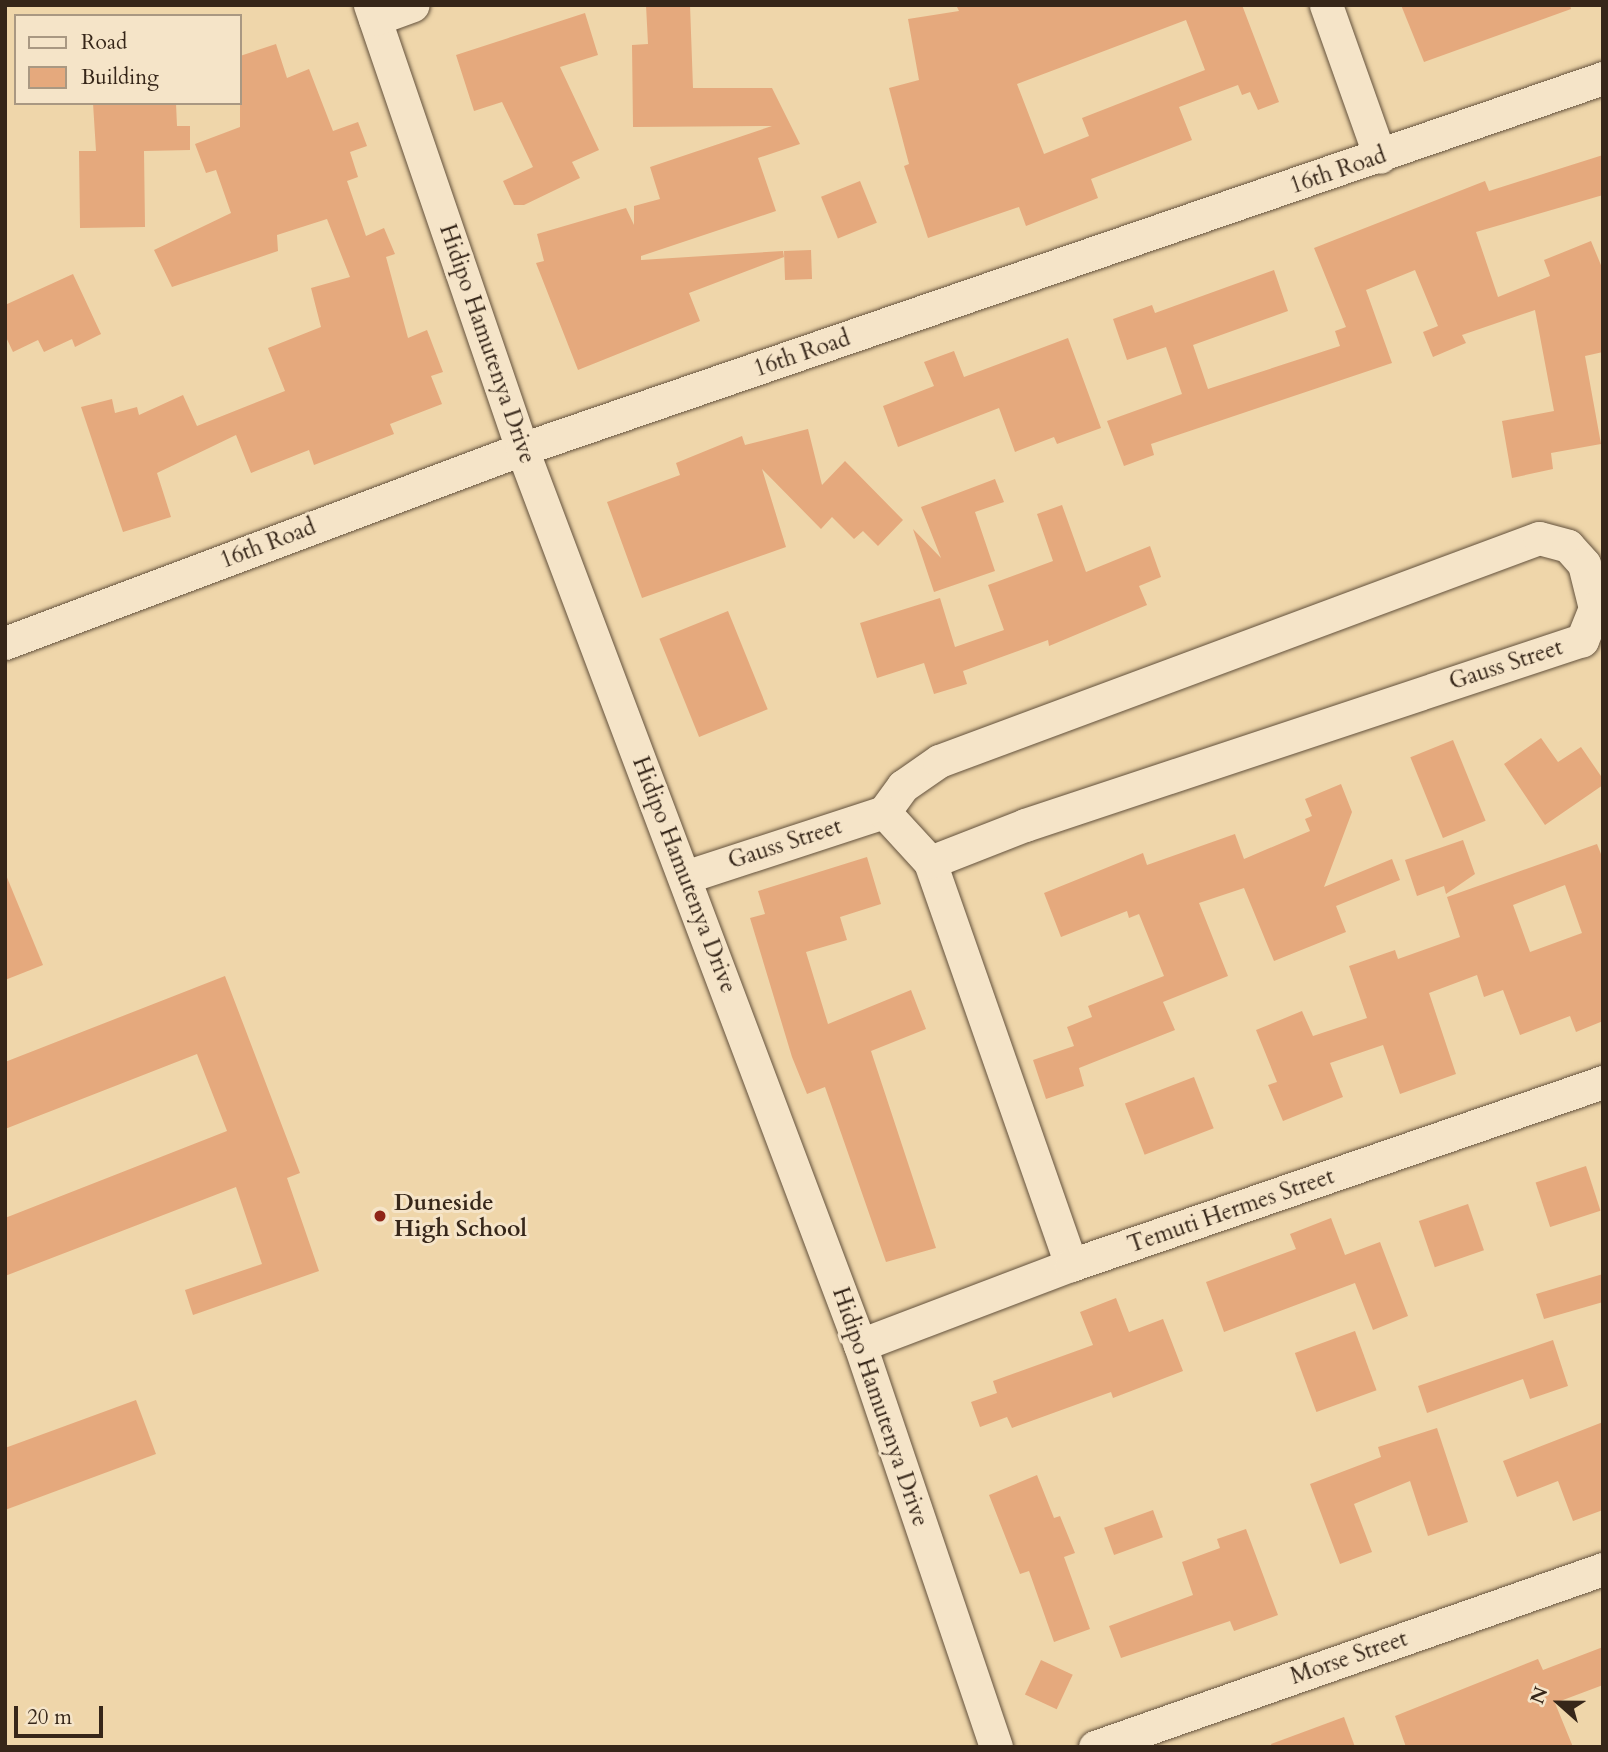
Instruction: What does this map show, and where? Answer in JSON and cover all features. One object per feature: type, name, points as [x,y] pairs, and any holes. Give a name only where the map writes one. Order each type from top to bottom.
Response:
[{"type":"street","points":[[373,12],[413,5]]},
{"type":"street","points":[[1326,5],[1380,157]]},
{"type":"street","name":"Hidipo Hamutenya Drive","points":[[373,12],[522,449],[860,1345],[996,1747]]},
{"type":"street","name":"16th Road","points":[[5,643],[522,449],[1380,157],[1603,78]]},
{"type":"street","name":"Gauss Street","points":[[685,877],[884,812],[903,786],[939,761],[1539,538],[1568,547],[1584,564],[1595,608],[1581,640],[1025,825],[930,862]]},
{"type":"street","points":[[884,812],[930,862],[1071,1265]]},
{"type":"street","name":"Temuti Hermes Street","points":[[860,1345],[1071,1265],[1603,1082]]},
{"type":"street","name":"Morse Street","points":[[1095,1747],[1603,1569]]},
{"type":"building","points":[[646,5],[690,5],[693,88],[772,88],[800,144],[758,158],[776,211],[641,256],[641,260],[783,251],[784,257],[689,293],[700,321],[578,370],[536,263],[544,261],[537,234],[626,208],[634,225],[634,206],[660,199],[650,167],[772,126],[633,127],[632,45],[648,44]]},
{"type":"building","points":[[956,5],[1242,5],[1279,102],[1258,110],[1250,92],[1242,95],[1238,85],[1179,107],[1192,140],[1091,179],[1098,198],[1026,226],[1019,207],[928,238],[904,166],[909,164],[889,88],[919,80],[908,19],[959,11]],"holes":[[[1186,20],[1205,70],[1082,118],[1089,136],[1044,154],[1017,84]]]},
{"type":"building","points":[[1401,5],[1570,5],[1571,9],[1424,62]]},
{"type":"building","points":[[585,13],[598,55],[560,67],[599,150],[572,162],[580,178],[524,205],[514,205],[503,181],[533,167],[502,102],[474,111],[456,55]]},
{"type":"building","points":[[276,44],[287,78],[309,69],[333,131],[358,122],[367,146],[350,152],[358,177],[347,181],[366,236],[384,228],[395,254],[386,257],[408,338],[427,330],[443,372],[431,376],[442,404],[390,424],[394,434],[314,465],[309,450],[251,473],[236,435],[157,473],[171,517],[123,532],[81,407],[112,399],[115,413],[137,407],[139,415],[183,395],[197,426],[285,391],[268,348],[321,327],[311,288],[350,277],[327,219],[277,235],[278,251],[172,287],[154,250],[231,213],[216,170],[206,173],[195,144],[240,127],[242,55]]},
{"type":"building","points":[[93,105],[176,105],[177,126],[190,126],[190,150],[144,151],[145,227],[80,228],[79,151],[96,151]]},
{"type":"building","points":[[1603,155],[1603,195],[1476,232],[1498,297],[1550,276],[1544,260],[1591,241],[1603,270],[1603,352],[1585,356],[1601,444],[1551,453],[1553,469],[1512,478],[1502,421],[1554,411],[1535,310],[1462,335],[1466,343],[1433,357],[1423,332],[1438,326],[1415,270],[1366,290],[1392,363],[1151,444],[1154,455],[1124,466],[1107,421],[1182,394],[1166,347],[1127,360],[1113,319],[1152,305],[1155,313],[1274,270],[1288,311],[1193,345],[1208,389],[1340,346],[1335,331],[1346,327],[1314,248],[1485,181],[1489,191]]},
{"type":"building","points":[[860,181],[877,223],[838,238],[821,197]]},
{"type":"building","points":[[811,250],[812,279],[785,280],[784,251]]},
{"type":"building","points":[[73,274],[101,334],[75,347],[72,339],[44,352],[38,340],[13,352],[5,335],[5,305]]},
{"type":"building","points":[[1068,338],[1101,428],[1057,444],[1054,437],[1015,452],[999,408],[898,447],[883,406],[934,386],[924,362],[954,351],[964,377]]},
{"type":"building","points":[[808,429],[822,485],[845,461],[903,520],[878,546],[863,531],[854,539],[832,517],[821,529],[762,469],[786,547],[642,598],[607,502],[680,475],[676,463],[742,436],[745,445]]},
{"type":"building","points":[[995,479],[1004,502],[975,512],[995,571],[934,592],[913,529],[941,558],[921,507]]},
{"type":"building","points":[[1062,505],[1086,572],[1150,546],[1161,577],[1139,586],[1147,605],[1049,646],[1048,640],[963,671],[967,684],[934,694],[924,663],[877,678],[860,623],[940,598],[955,647],[1004,630],[988,585],[1053,561],[1037,514]]},
{"type":"building","points":[[728,611],[768,709],[699,737],[659,639]]},
{"type":"building","points":[[1541,738],[1558,762],[1581,747],[1603,779],[1603,785],[1545,825],[1504,764]]},
{"type":"building","points":[[1453,740],[1486,821],[1443,838],[1410,757]]},
{"type":"building","points":[[1341,784],[1352,812],[1324,887],[1392,859],[1400,880],[1336,906],[1346,932],[1274,961],[1244,888],[1199,903],[1228,976],[1163,1002],[1175,1030],[1079,1068],[1084,1086],[1046,1099],[1033,1060],[1074,1046],[1067,1027],[1092,1017],[1088,1006],[1164,976],[1139,914],[1129,918],[1127,911],[1061,937],[1044,893],[1143,853],[1147,865],[1235,834],[1244,859],[1310,831],[1305,819],[1312,816],[1305,799]]},
{"type":"building","points":[[1463,840],[1475,874],[1446,894],[1444,886],[1417,896],[1405,860]]},
{"type":"building","points":[[1597,844],[1603,859],[1603,1021],[1576,1032],[1570,1016],[1520,1035],[1503,990],[1484,997],[1477,975],[1429,993],[1456,1074],[1400,1094],[1383,1045],[1330,1063],[1343,1097],[1283,1121],[1268,1085],[1277,1082],[1256,1030],[1302,1011],[1313,1036],[1367,1018],[1349,966],[1395,950],[1398,959],[1460,937],[1447,897]],"holes":[[[1565,885],[1582,933],[1530,952],[1513,905]]]},
{"type":"building","points":[[867,857],[881,904],[840,917],[847,940],[806,952],[828,1024],[911,990],[926,1029],[871,1051],[936,1248],[886,1262],[825,1087],[807,1094],[792,1057],[750,918],[765,914],[758,891]]},
{"type":"building","points":[[5,876],[43,965],[5,980]]},
{"type":"building","points":[[225,976],[300,1173],[287,1178],[319,1271],[193,1315],[185,1290],[262,1264],[236,1187],[5,1276],[5,1218],[227,1131],[197,1054],[5,1129],[5,1062]]},
{"type":"building","points":[[1194,1077],[1214,1128],[1145,1155],[1125,1104]]},
{"type":"building","points":[[1586,1166],[1601,1211],[1550,1227],[1536,1182]]},
{"type":"building","points":[[1468,1204],[1484,1250],[1435,1267],[1419,1221]]},
{"type":"building","points":[[1331,1218],[1345,1255],[1380,1242],[1408,1316],[1373,1330],[1355,1283],[1224,1332],[1206,1282],[1296,1249],[1290,1234]]},
{"type":"building","points":[[1603,1274],[1603,1302],[1544,1319],[1536,1294]]},
{"type":"building","points":[[1116,1298],[1129,1332],[1163,1319],[1183,1371],[1113,1398],[1111,1392],[1012,1428],[1007,1417],[980,1427],[971,1402],[997,1393],[993,1381],[1093,1345],[1080,1312]]},
{"type":"building","points":[[1355,1331],[1377,1390],[1316,1412],[1295,1353]]},
{"type":"building","points":[[1553,1340],[1568,1386],[1530,1399],[1523,1379],[1427,1413],[1418,1386]]},
{"type":"building","points":[[136,1400],[156,1454],[5,1510],[5,1448]]},
{"type":"building","points":[[1603,1422],[1603,1510],[1573,1521],[1558,1481],[1517,1497],[1503,1461]]},
{"type":"building","points":[[1437,1428],[1468,1522],[1428,1536],[1410,1481],[1354,1504],[1372,1552],[1340,1564],[1310,1484],[1381,1457],[1378,1447]]},
{"type":"building","points":[[1037,1475],[1054,1518],[1060,1516],[1075,1553],[1064,1557],[1090,1629],[1054,1642],[1029,1571],[1020,1574],[989,1495]]},
{"type":"building","points":[[1153,1510],[1163,1537],[1114,1555],[1104,1528]]},
{"type":"building","points":[[1246,1529],[1278,1615],[1234,1631],[1230,1621],[1121,1658],[1109,1626],[1193,1595],[1182,1562],[1220,1548],[1217,1539]]},
{"type":"building","points":[[1603,1647],[1603,1685],[1555,1703],[1573,1747],[1406,1747],[1395,1716],[1538,1659],[1543,1670]]},
{"type":"building","points":[[1041,1660],[1073,1675],[1057,1709],[1025,1694]]},
{"type":"building","points":[[1344,1717],[1355,1747],[1272,1747],[1271,1744]]},
{"type":"place","name":"Duneside High School","points":[[380,1216]]}]
